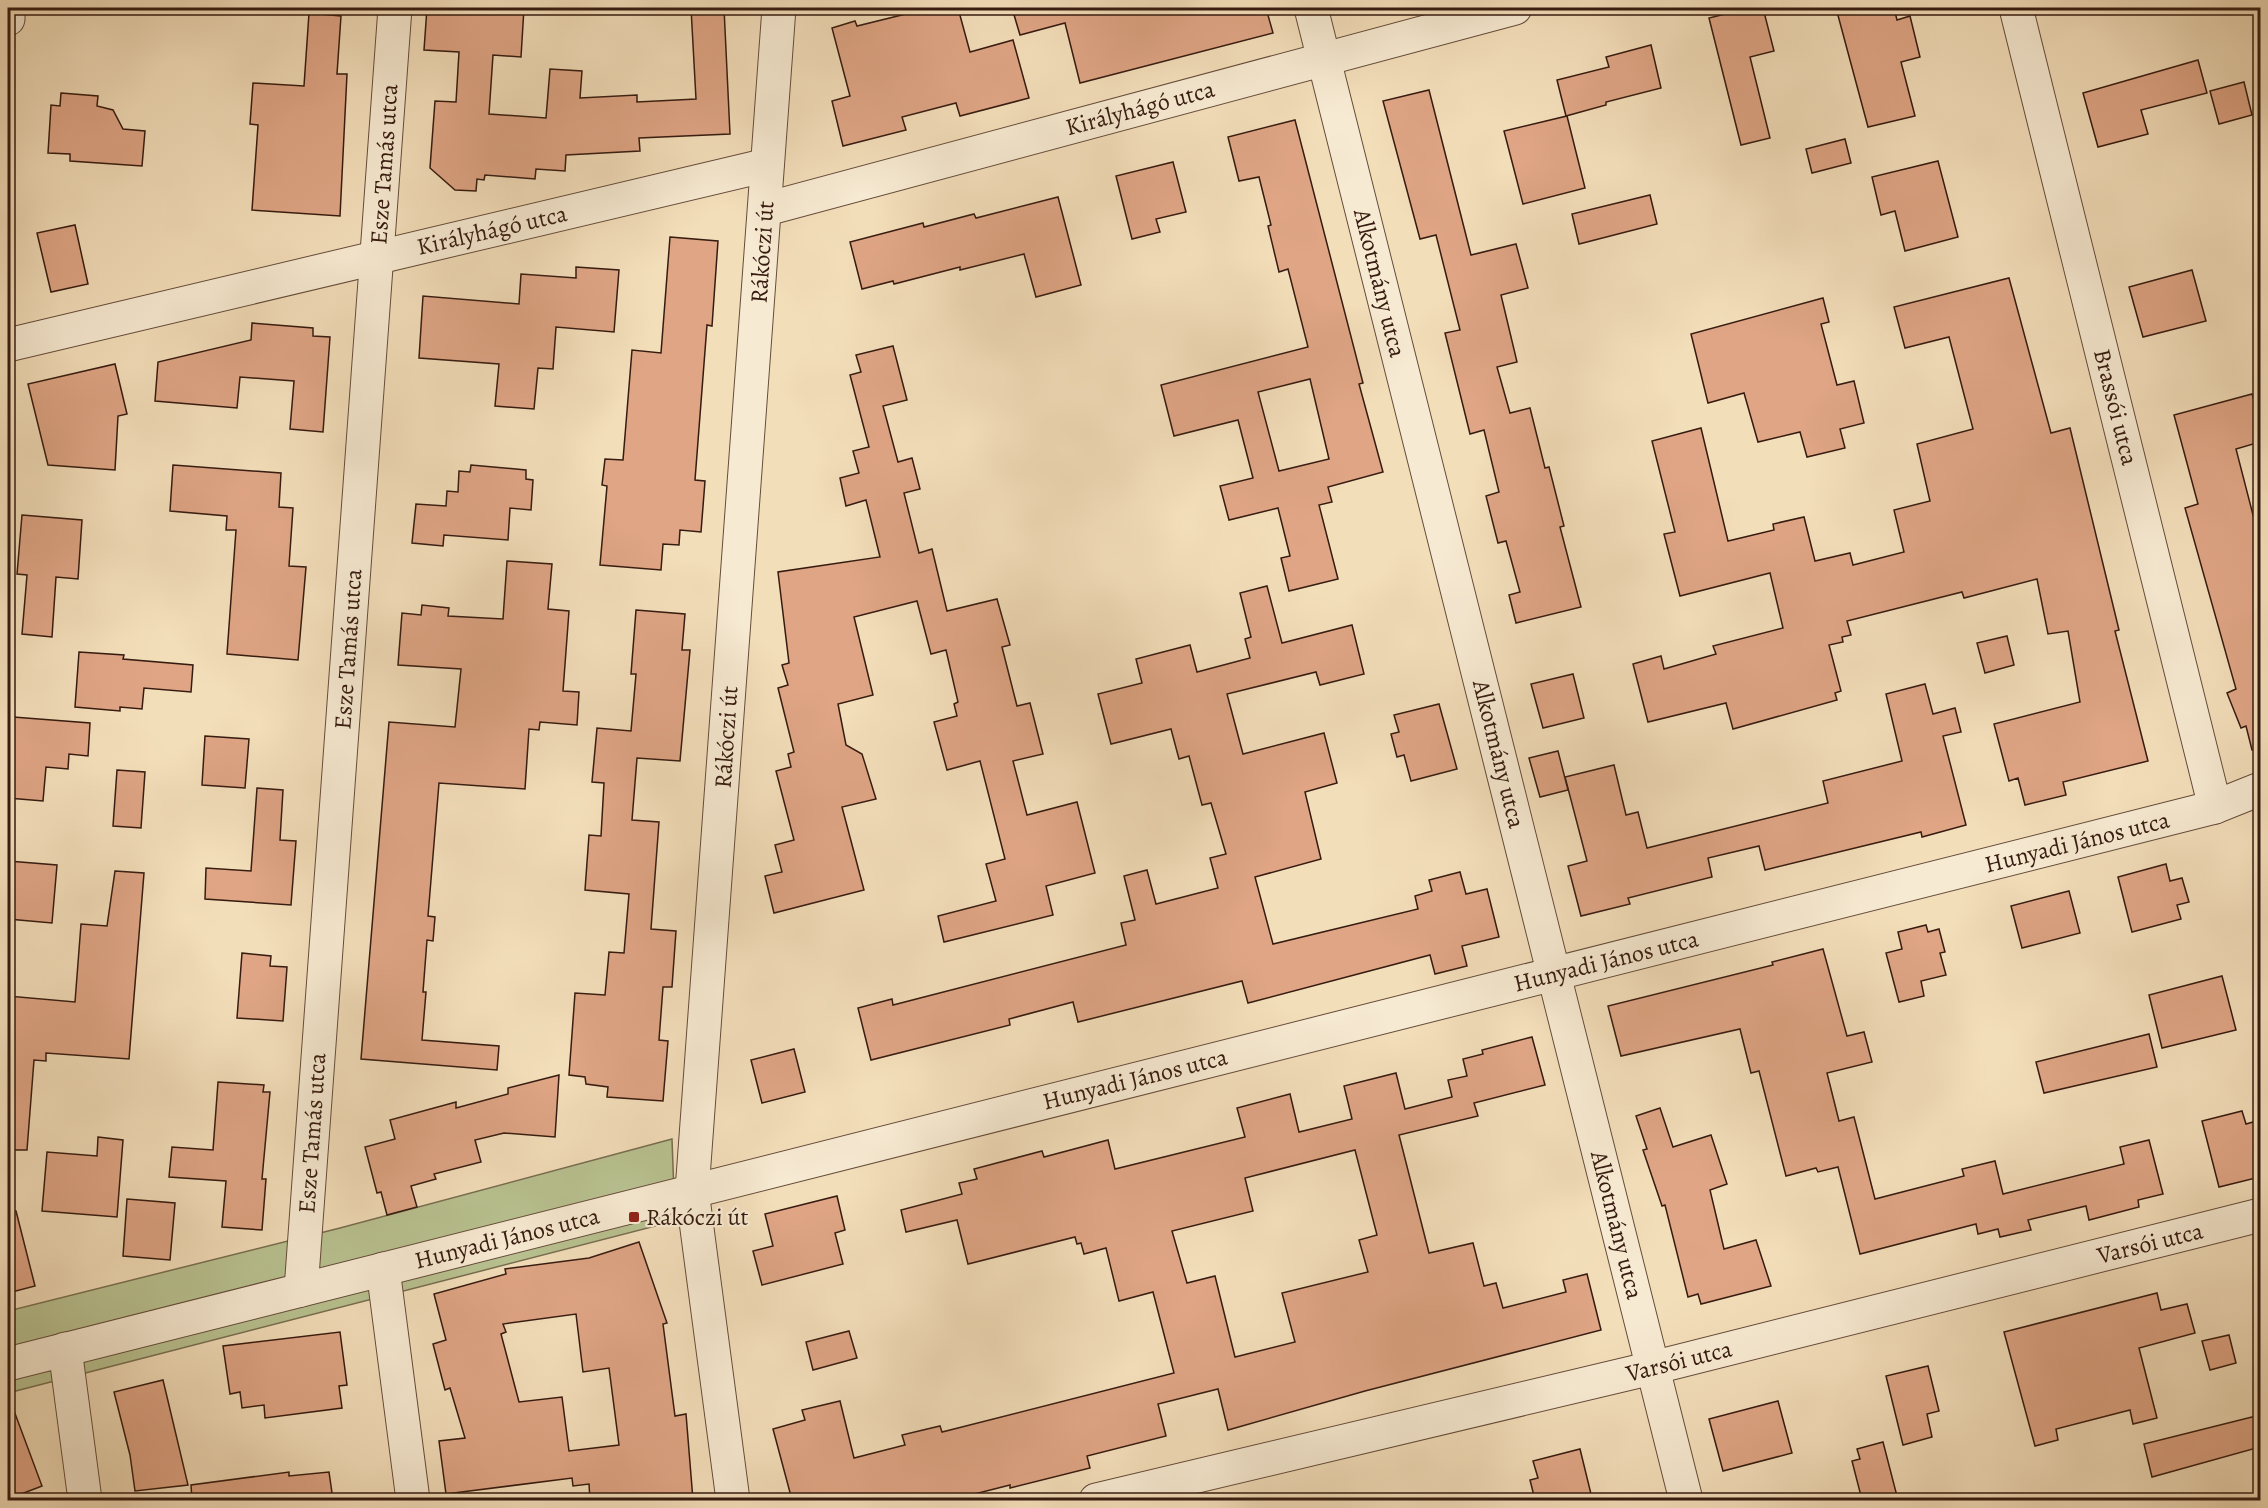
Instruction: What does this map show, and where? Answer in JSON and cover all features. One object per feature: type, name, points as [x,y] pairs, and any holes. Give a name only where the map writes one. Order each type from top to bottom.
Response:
[{"type":"street","points":[[8,8],[8,19]]},
{"type":"street","name":"Esze Tamás utca","points":[[301,1290],[395,8]]},
{"type":"street","name":"Rákóczi út","points":[[733,1500],[692,1191],[778,8]]},
{"type":"street","name":"Alkotmány utca","points":[[1311,8],[1686,1500]]},
{"type":"street","name":"Királyhágó utca","points":[[765,209],[1515,8]]},
{"type":"street","name":"Brassói utca","points":[[2016,8],[2216,807]]},
{"type":"street","name":"Királyhágó utca","points":[[8,345],[767,165]]},
{"type":"street","name":"Hunyadi János utca","points":[[8,1364],[2216,807],[2260,789]]},
{"type":"street","name":"Varsói utca","points":[[1096,1500],[1652,1368],[2260,1215]]},
{"type":"street","points":[[383,1269],[413,1500]]},
{"type":"street","points":[[65,1349],[85,1500]]},
{"type":"green space","points":[[672,1139],[675,1221],[8,1393],[8,1311],[340,1228]]},
{"type":"building","points":[[427,8],[524,8],[521,57],[493,55],[489,114],[546,118],[550,69],[582,71],[580,98],[637,95],[637,102],[696,99],[691,8],[724,8],[730,134],[639,138],[640,151],[566,155],[565,171],[536,169],[535,179],[485,175],[484,180],[477,179],[476,191],[455,190],[430,168],[435,101],[456,102],[459,52],[424,50]]},
{"type":"building","points":[[930,8],[958,8],[970,52],[1013,40],[1029,98],[960,116],[956,103],[902,117],[906,130],[843,146],[832,101],[850,96],[832,28],[855,21],[857,26]]},
{"type":"building","points":[[1012,8],[1266,8],[1273,33],[1080,83],[1065,23],[1020,35]]},
{"type":"building","points":[[1749,8],[1763,8],[1774,51],[1750,57],[1770,138],[1741,145],[1709,18]]},
{"type":"building","points":[[1836,8],[1894,8],[1897,20],[1910,16],[1920,57],[1901,62],[1915,116],[1868,127]]},
{"type":"building","points":[[309,13],[341,16],[337,74],[347,74],[340,216],[252,210],[258,125],[250,124],[253,83],[304,86]]},
{"type":"building","points":[[1651,45],[1661,88],[1606,102],[1606,105],[1566,116],[1557,80],[1609,67],[1606,57]]},
{"type":"building","points":[[2198,60],[2207,93],[2141,110],[2148,134],[2098,147],[2083,93]]},
{"type":"building","points":[[2244,82],[2252,115],[2219,124],[2210,91]]},
{"type":"building","points":[[1429,90],[1471,255],[1516,244],[1528,288],[1501,295],[1517,362],[1497,367],[1510,413],[1530,408],[1545,468],[1549,467],[1564,526],[1560,527],[1581,607],[1516,623],[1509,595],[1520,592],[1506,541],[1498,543],[1486,496],[1499,492],[1484,430],[1470,434],[1445,333],[1460,330],[1436,235],[1420,239],[1383,101]]},
{"type":"building","points":[[61,93],[98,96],[97,106],[113,110],[123,129],[145,131],[142,166],[70,161],[70,154],[48,153],[51,105],[60,106]]},
{"type":"building","points":[[1567,116],[1585,188],[1523,204],[1504,131]]},
{"type":"building","points":[[1295,120],[1363,383],[1359,384],[1383,472],[1328,487],[1332,502],[1319,505],[1338,579],[1289,591],[1281,558],[1290,556],[1278,508],[1229,520],[1220,486],[1253,478],[1238,420],[1174,436],[1161,385],[1308,347],[1288,269],[1279,272],[1268,226],[1271,225],[1259,177],[1239,181],[1228,137]],"holes":[[[1310,379],[1329,459],[1279,471],[1258,392]]]},
{"type":"building","points":[[1845,139],[1851,163],[1812,173],[1806,149]]},
{"type":"building","points":[[1938,161],[1958,237],[1905,251],[1895,211],[1881,215],[1872,177]]},
{"type":"building","points":[[1173,162],[1186,212],[1156,219],[1160,232],[1132,239],[1116,176]]},
{"type":"building","points":[[1650,195],[1657,224],[1579,244],[1572,214]]},
{"type":"building","points":[[1058,197],[1081,285],[1036,297],[1024,254],[960,270],[960,267],[894,284],[893,281],[862,289],[850,242],[923,223],[924,227],[974,214],[976,218]]},
{"type":"building","points":[[75,225],[88,284],[51,292],[37,233]]},
{"type":"building","points":[[670,237],[718,241],[712,326],[707,325],[695,480],[705,481],[701,532],[680,530],[679,545],[663,544],[661,570],[600,565],[607,486],[602,485],[605,459],[623,460],[632,350],[661,353]]},
{"type":"building","points":[[576,267],[619,270],[614,332],[556,327],[553,369],[538,368],[534,409],[495,406],[499,364],[419,358],[423,296],[519,304],[521,274],[576,278]]},
{"type":"building","points":[[2192,270],[2206,321],[2143,337],[2129,287]]},
{"type":"building","points":[[2009,278],[2051,433],[2070,428],[2119,630],[2115,631],[2148,761],[2063,782],[2066,795],[2025,805],[2018,778],[2009,781],[1994,724],[2080,702],[2068,631],[2048,634],[2037,579],[1964,598],[1962,592],[1847,621],[1851,635],[1842,637],[1843,642],[1829,645],[1841,691],[1835,693],[1837,700],[1733,729],[1726,703],[1648,722],[1633,664],[1661,656],[1664,669],[1716,654],[1713,646],[1783,628],[1770,573],[1680,596],[1664,534],[1675,532],[1652,441],[1701,428],[1728,541],[1774,530],[1773,524],[1804,517],[1815,561],[1850,553],[1853,565],[1904,552],[1894,510],[1930,501],[1917,444],[1973,429],[1949,337],[1905,348],[1894,307]]},
{"type":"building","points":[[1823,298],[1829,322],[1821,324],[1837,385],[1854,381],[1864,423],[1840,429],[1845,448],[1807,457],[1800,432],[1758,442],[1744,393],[1708,403],[1691,334]]},
{"type":"building","points":[[252,323],[313,328],[313,336],[330,337],[323,432],[290,429],[294,381],[240,377],[237,408],[155,401],[158,362],[251,340]]},
{"type":"building","points":[[893,346],[907,400],[883,406],[898,462],[912,458],[920,489],[904,493],[919,553],[932,549],[947,611],[997,599],[1010,645],[1002,647],[1017,706],[1030,703],[1043,754],[1013,761],[1027,815],[1077,802],[1095,873],[1046,886],[1053,915],[944,942],[938,916],[996,901],[986,864],[1005,859],[980,761],[947,770],[934,722],[957,716],[954,704],[958,702],[946,650],[931,654],[917,601],[854,617],[873,695],[838,704],[846,745],[862,754],[876,799],[842,807],[864,890],[774,913],[765,876],[782,872],[775,845],[794,840],[776,771],[791,767],[788,754],[794,752],[778,688],[788,685],[782,665],[789,663],[778,572],[880,557],[866,500],[846,506],[840,478],[859,473],[853,451],[869,447],[850,375],[861,372],[856,355]]},
{"type":"building","points":[[115,364],[127,414],[118,416],[115,470],[48,465],[28,384]]},
{"type":"building","points":[[2252,394],[2255,403],[2260,402],[2260,442],[2236,449],[2260,542],[2260,749],[2252,750],[2246,726],[2241,728],[2227,693],[2236,689],[2185,508],[2198,504],[2174,415]]},
{"type":"building","points":[[173,465],[281,473],[279,507],[293,508],[289,566],[306,567],[298,660],[227,654],[236,530],[226,530],[227,516],[170,511]]},
{"type":"building","points":[[471,465],[526,470],[526,479],[533,480],[531,510],[510,508],[508,540],[444,535],[443,546],[412,543],[416,504],[446,506],[447,491],[458,492],[459,471],[470,472]]},
{"type":"building","points":[[22,515],[82,520],[78,579],[56,577],[52,637],[22,634],[27,575],[17,574]]},
{"type":"building","points":[[507,561],[552,564],[548,609],[569,611],[563,691],[579,692],[577,725],[540,722],[539,730],[529,729],[525,789],[439,783],[428,916],[435,917],[433,941],[427,940],[422,1040],[499,1046],[497,1070],[361,1059],[389,722],[455,727],[461,669],[398,665],[402,613],[421,615],[422,605],[449,608],[448,616],[503,619]]},
{"type":"building","points":[[1267,586],[1282,643],[1352,625],[1364,674],[1320,685],[1316,672],[1227,694],[1243,754],[1324,733],[1337,783],[1305,792],[1321,859],[1255,877],[1273,944],[1418,909],[1415,896],[1432,891],[1429,880],[1460,872],[1466,894],[1487,889],[1499,937],[1462,946],[1467,966],[1435,974],[1430,955],[1248,1003],[1242,981],[1078,1022],[1073,1002],[1009,1019],[1010,1025],[871,1060],[858,1008],[892,999],[893,1005],[1126,945],[1121,923],[1135,920],[1124,876],[1147,870],[1156,904],[1218,888],[1210,858],[1226,854],[1211,803],[1202,805],[1189,756],[1179,759],[1171,729],[1111,744],[1098,694],[1142,683],[1136,659],[1190,645],[1197,672],[1250,658],[1245,639],[1251,637],[1240,593]]},
{"type":"building","points":[[636,610],[685,614],[682,650],[690,650],[680,761],[637,758],[632,820],[659,822],[651,929],[676,931],[672,987],[663,987],[659,1040],[668,1041],[663,1101],[607,1097],[608,1087],[586,1084],[585,1077],[569,1075],[575,993],[605,995],[609,952],[624,953],[629,894],[585,890],[589,835],[601,836],[604,783],[592,782],[597,728],[631,731],[636,674],[631,674]]},
{"type":"building","points":[[2007,636],[2014,665],[1985,673],[1977,643]]},
{"type":"building","points":[[79,652],[124,655],[123,659],[193,665],[191,692],[144,688],[142,709],[120,707],[120,711],[75,707]]},
{"type":"building","points":[[1573,674],[1584,718],[1543,728],[1531,684]]},
{"type":"building","points":[[1925,684],[1933,714],[1955,708],[1961,732],[1943,736],[1966,825],[1922,837],[1921,832],[1765,870],[1759,846],[1708,858],[1712,877],[1628,898],[1630,904],[1581,916],[1568,866],[1587,861],[1565,777],[1614,765],[1626,815],[1638,812],[1647,848],[1828,803],[1823,781],[1902,761],[1886,694]]},
{"type":"building","points":[[1439,704],[1457,769],[1411,781],[1404,755],[1397,757],[1391,734],[1399,732],[1394,715]]},
{"type":"building","points":[[13,717],[90,723],[88,756],[69,754],[68,769],[46,767],[43,801],[8,798],[8,756],[10,756]]},
{"type":"building","points":[[205,736],[249,739],[245,788],[202,785]]},
{"type":"building","points":[[1558,751],[1568,790],[1540,797],[1529,758]]},
{"type":"building","points":[[117,770],[145,772],[141,828],[113,826]]},
{"type":"building","points":[[257,788],[283,790],[280,840],[296,841],[291,905],[205,899],[206,868],[251,871]]},
{"type":"building","points":[[8,861],[57,865],[52,923],[8,919]]},
{"type":"building","points":[[2166,864],[2170,881],[2182,878],[2189,902],[2177,905],[2181,919],[2132,932],[2118,877]]},
{"type":"building","points":[[115,871],[144,873],[129,1059],[46,1053],[46,1061],[34,1060],[27,1150],[8,1150],[8,996],[75,1002],[81,924],[107,926]]},
{"type":"building","points":[[2069,891],[2080,933],[2022,948],[2011,906]]},
{"type":"building","points":[[1926,925],[1928,932],[1939,929],[1945,952],[1940,953],[1946,975],[1921,981],[1924,996],[1899,1002],[1886,953],[1902,949],[1898,932]]},
{"type":"building","points":[[1823,949],[1847,1036],[1864,1032],[1872,1062],[1827,1073],[1839,1121],[1854,1117],[1875,1199],[1964,1176],[1962,1169],[1995,1161],[2003,1194],[2124,1164],[2120,1147],[2149,1140],[2163,1194],[2138,1200],[2139,1207],[2089,1220],[2086,1206],[2028,1220],[2031,1230],[2000,1237],[1998,1229],[1978,1234],[1976,1224],[1860,1254],[1838,1167],[1818,1172],[1816,1168],[1786,1176],[1759,1071],[1751,1073],[1740,1029],[1621,1056],[1608,1006],[1773,965],[1772,962]]},
{"type":"building","points":[[242,953],[271,956],[270,966],[287,967],[283,1021],[237,1018]]},
{"type":"building","points":[[2222,976],[2236,1030],[2162,1048],[2149,995]]},
{"type":"building","points":[[2149,1034],[2157,1067],[2044,1093],[2036,1062]]},
{"type":"building","points":[[1532,1037],[1545,1085],[1474,1103],[1478,1116],[1399,1135],[1429,1253],[1473,1243],[1484,1286],[1496,1283],[1503,1308],[1566,1292],[1563,1280],[1587,1274],[1601,1330],[1365,1391],[1228,1430],[1218,1389],[1158,1404],[1166,1436],[1087,1456],[1090,1468],[1010,1488],[1010,1485],[951,1500],[792,1500],[773,1429],[805,1420],[802,1410],[840,1401],[854,1458],[905,1445],[902,1435],[940,1426],[942,1432],[1174,1373],[1153,1292],[1119,1301],[1106,1248],[1084,1254],[1081,1243],[1077,1244],[1075,1237],[968,1264],[957,1220],[906,1232],[901,1210],[962,1194],[959,1183],[977,1179],[974,1169],[1042,1151],[1044,1157],[1108,1140],[1115,1169],[1245,1137],[1237,1108],[1290,1094],[1299,1132],[1352,1119],[1344,1086],[1396,1073],[1405,1109],[1452,1097],[1448,1080],[1467,1076],[1463,1059],[1483,1054],[1482,1050]],"holes":[[[1355,1150],[1377,1235],[1359,1240],[1368,1272],[1282,1293],[1295,1342],[1235,1357],[1215,1276],[1187,1283],[1172,1231],[1253,1211],[1245,1178]]]},
{"type":"building","points":[[794,1049],[805,1092],[762,1103],[751,1060]]},
{"type":"building","points":[[559,1075],[555,1137],[504,1133],[475,1140],[481,1162],[434,1174],[436,1179],[411,1186],[417,1207],[387,1215],[381,1192],[377,1193],[365,1147],[395,1139],[390,1120],[456,1102],[456,1108],[508,1094],[508,1088]]},
{"type":"building","points":[[218,1082],[264,1085],[263,1092],[270,1092],[262,1179],[266,1179],[262,1230],[222,1227],[226,1181],[169,1177],[172,1147],[213,1150]]},
{"type":"building","points":[[1660,1108],[1673,1147],[1711,1135],[1727,1184],[1710,1190],[1724,1249],[1756,1240],[1771,1286],[1701,1304],[1698,1294],[1688,1297],[1665,1205],[1662,1206],[1643,1150],[1647,1149],[1636,1116]]},
{"type":"building","points":[[2242,1111],[2246,1124],[2260,1120],[2260,1177],[2219,1187],[2202,1121]]},
{"type":"building","points":[[98,1137],[123,1140],[117,1217],[42,1211],[47,1152],[97,1156]]},
{"type":"building","points":[[837,1196],[845,1230],[835,1233],[843,1264],[762,1285],[753,1251],[773,1246],[765,1214]]},
{"type":"building","points":[[127,1199],[175,1203],[170,1260],[123,1256]]},
{"type":"building","points":[[16,1211],[35,1286],[8,1293],[8,1212]]},
{"type":"building","points":[[639,1242],[667,1323],[663,1324],[675,1416],[686,1414],[693,1500],[590,1500],[589,1484],[573,1486],[572,1478],[446,1494],[439,1441],[465,1438],[450,1388],[445,1390],[433,1344],[446,1340],[434,1294],[506,1274],[505,1269],[589,1258]],"holes":[[[576,1314],[583,1372],[609,1368],[619,1445],[569,1451],[562,1397],[519,1402],[501,1334],[506,1332],[503,1324]]]},
{"type":"building","points":[[2157,1293],[2161,1310],[2187,1304],[2195,1333],[2139,1348],[2157,1418],[2133,1424],[2130,1410],[2056,1429],[2058,1440],[2035,1446],[2004,1332]]},
{"type":"building","points":[[849,1331],[857,1358],[813,1370],[806,1342]]},
{"type":"building","points":[[340,1332],[347,1385],[339,1386],[342,1408],[265,1418],[264,1405],[242,1408],[240,1392],[230,1394],[223,1346]]},
{"type":"building","points":[[2229,1335],[2236,1363],[2210,1370],[2202,1341]]},
{"type":"building","points":[[1928,1366],[1939,1411],[1927,1414],[1932,1437],[1903,1445],[1886,1376]]},
{"type":"building","points":[[163,1380],[188,1485],[135,1491],[130,1455],[114,1392]]},
{"type":"building","points":[[10,1400],[42,1486],[16,1496],[8,1472],[8,1401]]},
{"type":"building","points":[[1778,1401],[1792,1453],[1723,1471],[1709,1419]]},
{"type":"building","points":[[2260,1415],[2260,1447],[2152,1477],[2144,1444]]},
{"type":"building","points":[[1883,1442],[1898,1500],[1862,1500],[1852,1461],[1860,1459],[1857,1449]]},
{"type":"building","points":[[1580,1449],[1591,1494],[1565,1500],[1535,1500],[1530,1480],[1538,1478],[1533,1461]]},
{"type":"building","points":[[289,1472],[289,1476],[329,1472],[333,1500],[192,1500],[191,1485]]},
{"type":"place","name":"Rákóczi út","points":[[634,1217]]}]
